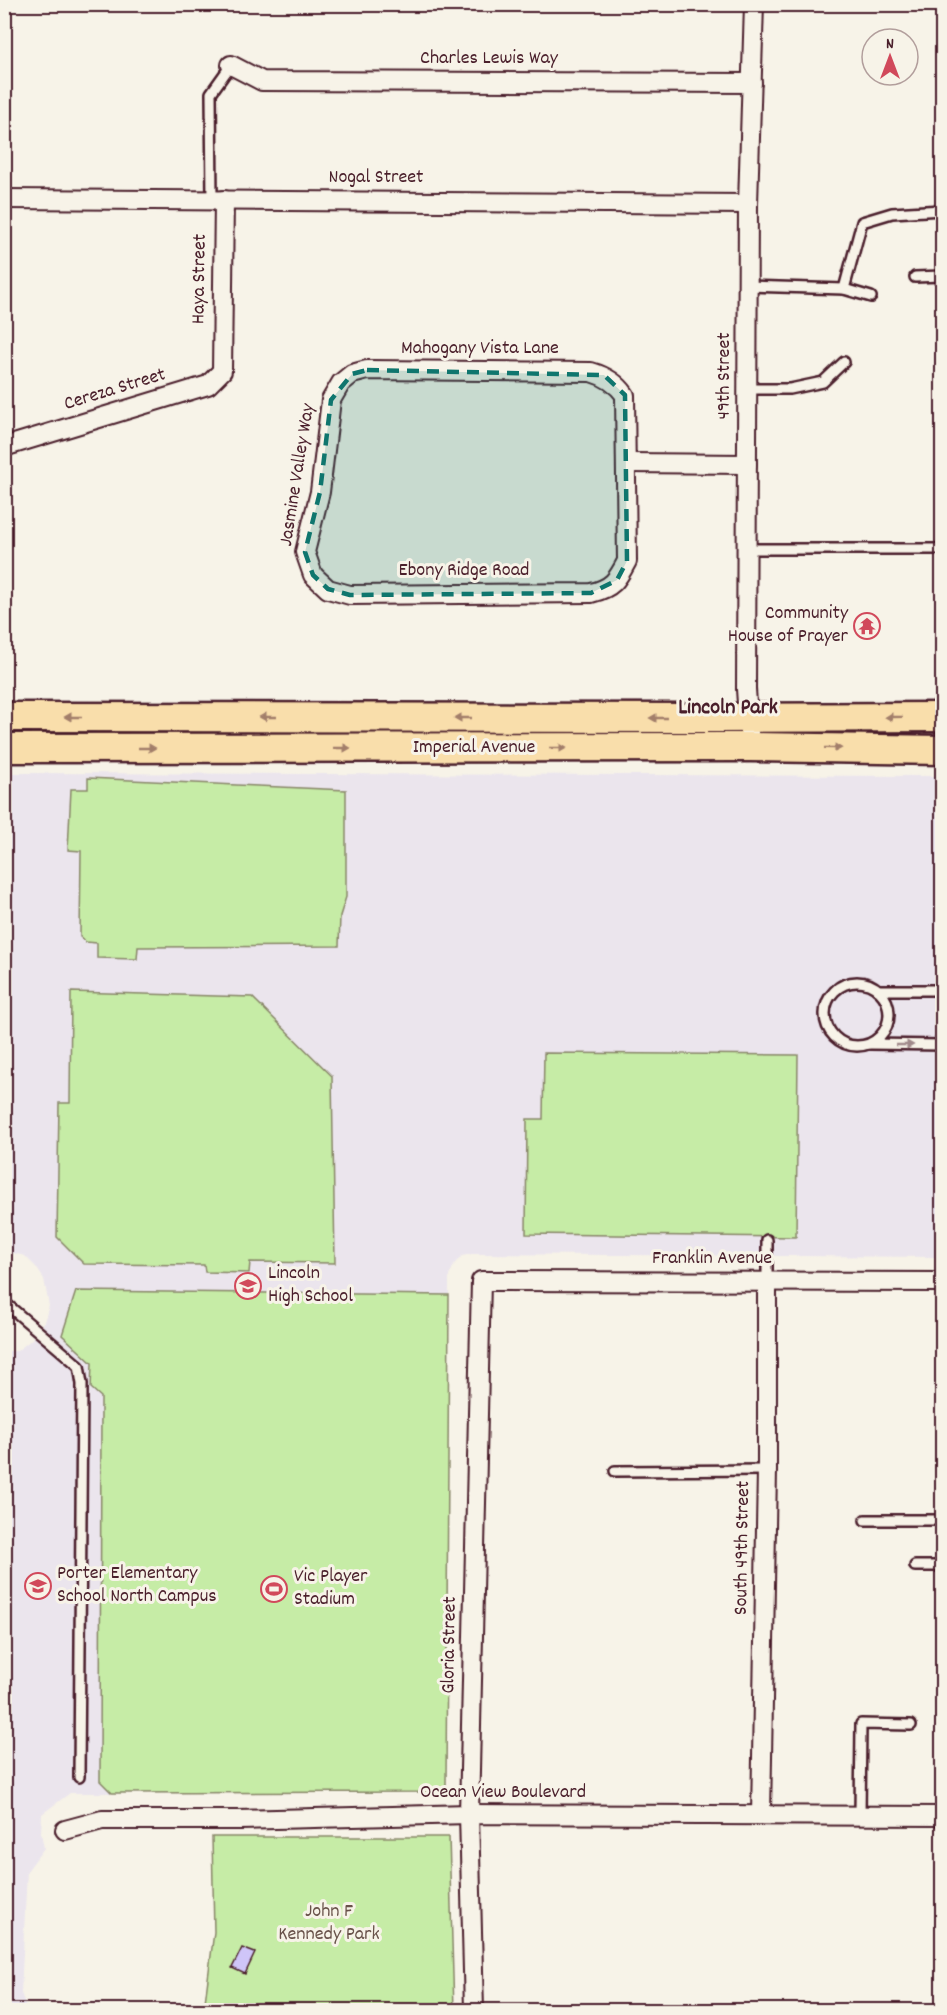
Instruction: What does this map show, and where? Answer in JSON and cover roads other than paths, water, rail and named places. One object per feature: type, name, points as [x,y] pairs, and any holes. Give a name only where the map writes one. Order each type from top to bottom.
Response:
[{"type":"main road","name":"Imperial Avenue","points":[[4,717],[942,717]]},
{"type":"main road","name":"Imperial Avenue","points":[[4,748],[750,747],[942,750]]},
{"type":"street","name":"49th Street","points":[[750,747],[746,689],[747,389],[748,204],[754,4]]},
{"type":"street","name":"Charles Lewis Way","points":[[231,65],[262,81],[752,83]]},
{"type":"street","name":"Nogal Street","points":[[4,199],[748,204]]},
{"type":"street","name":"Haya Street","points":[[218,200],[222,359]]},
{"type":"street","name":"Cereza Street","points":[[4,447],[208,385],[222,371],[222,359]]},
{"type":"street","name":"Mahogany Vista Lane","points":[[340,383],[352,374],[367,370],[591,372],[604,375],[625,394],[627,463]]},
{"type":"street","name":"Jasmine Valley Way","points":[[313,575],[305,552],[320,492],[331,400],[340,383]]},
{"type":"street","name":"Ebony Ridge Road","points":[[313,575],[328,589],[350,595],[591,593],[604,590],[617,580],[627,561],[627,463]]},
{"type":"street","points":[[627,463],[747,464]]},
{"type":"street","name":"Franklin Avenue","points":[[481,1281],[942,1282]]},
{"type":"street","name":"Gloria Street","points":[[474,2010],[469,1814],[481,1281]]},
{"type":"street","name":"South 49th Street","points":[[761,1815],[768,1470],[768,1281]]},
{"type":"street","name":"Ocean View Boulevard","points":[[65,1830],[102,1820],[239,1820],[469,1814],[942,1816]]},
{"type":"lane","points":[[218,200],[211,93],[231,65]]},
{"type":"lane","points":[[844,289],[862,222],[892,213],[942,210]]},
{"type":"lane","points":[[915,277],[942,276]]},
{"type":"lane","points":[[748,286],[844,289],[871,297]]},
{"type":"lane","points":[[747,389],[790,389],[822,382],[844,362]]},
{"type":"lane","points":[[747,549],[942,549]]},
{"type":"lane","points":[[868,1044],[877,1039],[885,1030],[888,1020],[885,999],[878,990],[869,985],[859,982],[849,983],[832,994],[825,1012],[826,1022],[836,1039],[857,1046],[868,1044],[942,1045]]},
{"type":"lane","points":[[878,990],[942,990]]},
{"type":"lane","points":[[768,1240],[768,1281]]},
{"type":"lane","points":[[4,1302],[79,1366],[82,1384],[79,1777]]},
{"type":"lane","points":[[615,1471],[768,1470]]},
{"type":"lane","points":[[865,1520],[942,1520]]},
{"type":"lane","points":[[915,1566],[942,1566]]},
{"type":"lane","points":[[860,1816],[861,1724],[911,1725]]},
{"type":"place","name":"Community House of Prayer","points":[[867,626]]},
{"type":"place","name":"Lincoln High School","points":[[248,1286]]},
{"type":"place","name":"Porter Elementary School North Campus","points":[[38,1586]]},
{"type":"place","name":"Vic Player Stadium","points":[[274,1589]]},
{"type":"district","name":"Lincoln Park","points":[[728,708]]},
{"type":"park label","name":"John F Kennedy Park","points":[[329,1924]]}]
